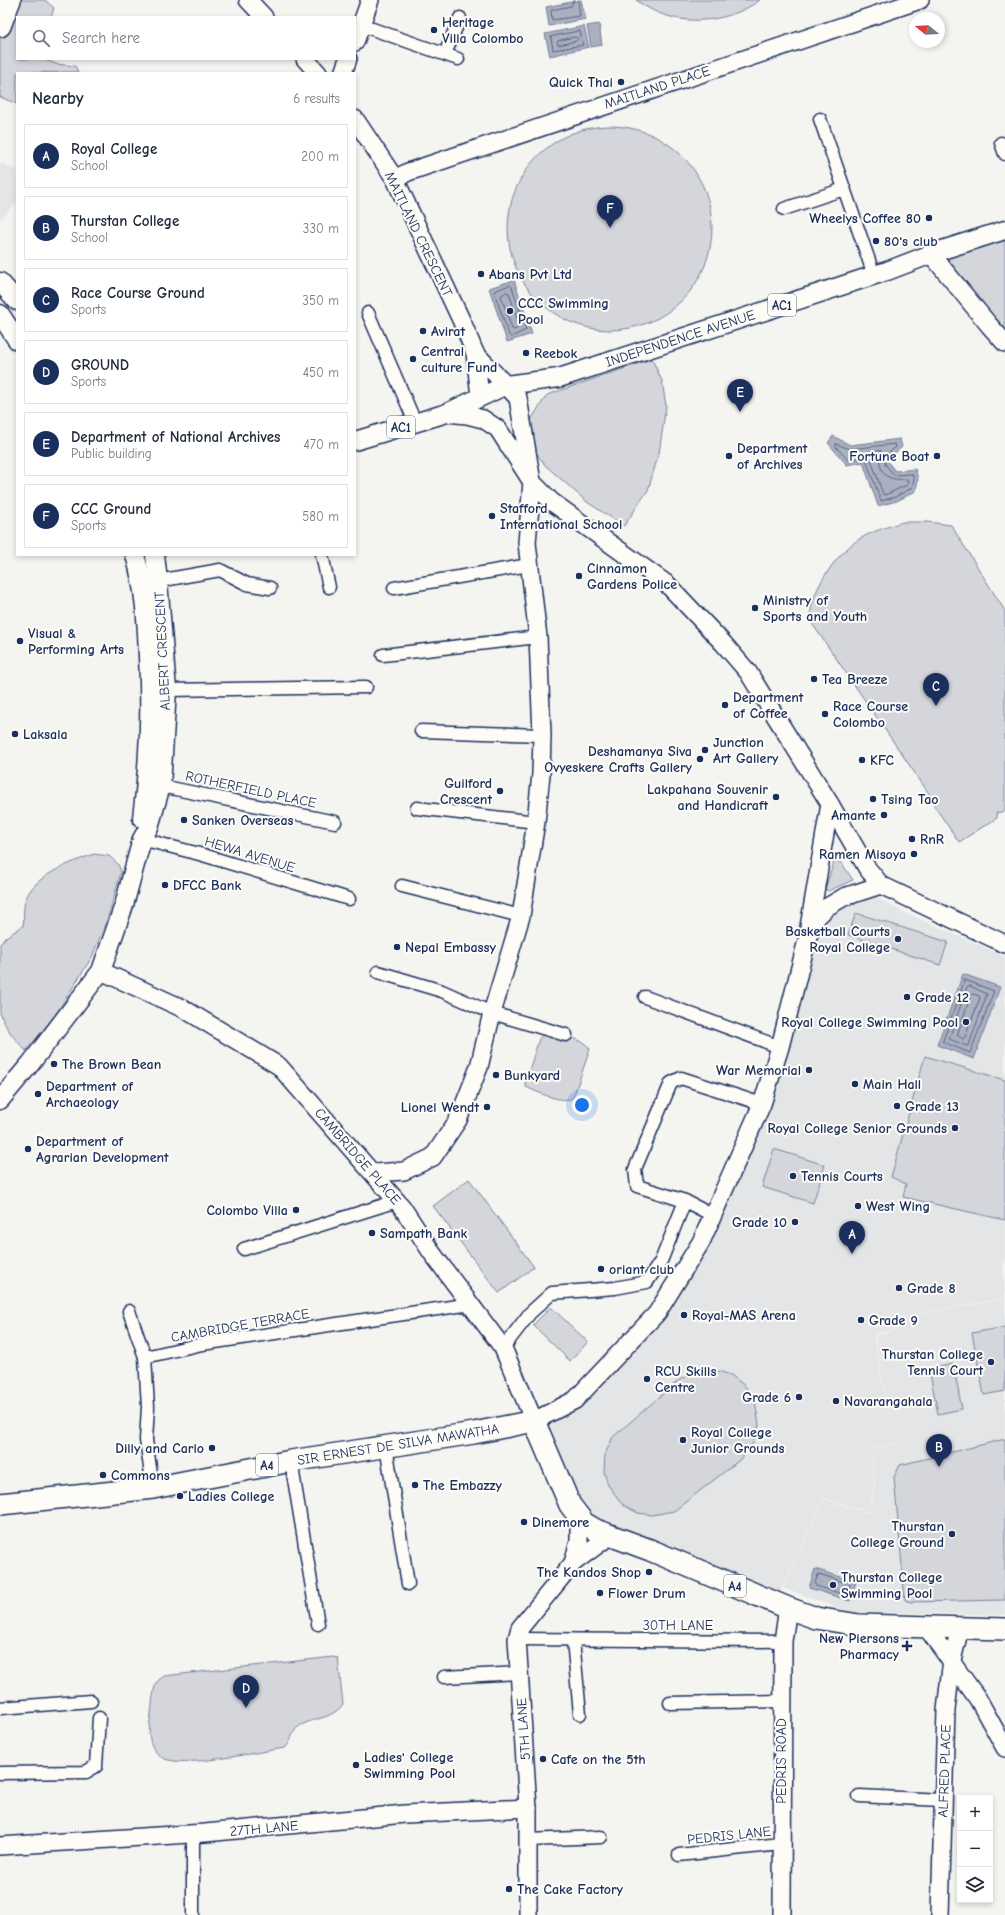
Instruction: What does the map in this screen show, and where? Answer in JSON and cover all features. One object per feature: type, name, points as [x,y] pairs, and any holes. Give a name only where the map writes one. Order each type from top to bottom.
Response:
[{"type":"highway","points":[[0,26],[10,0]]},
{"type":"highway","name":"SIR ERNEST DE SILVA MAWATHA","points":[[0,1504],[153,1488],[291,1461],[534,1421]]},
{"type":"highway","name":"A4","points":[[534,1421],[570,1505],[584,1523],[596,1530],[650,1550],[788,1608],[816,1618],[859,1624],[927,1628],[1005,1629]]},
{"type":"main road","points":[[248,0],[263,16]]},
{"type":"main road","points":[[356,39],[370,0]]},
{"type":"main road","name":"MAITLAND PLACE","points":[[395,178],[408,172],[524,132],[920,0]]},
{"type":"main road","points":[[306,60],[317,72]]},
{"type":"main road","points":[[343,72],[348,60]]},
{"type":"main road","name":"MAITLAND CRESCENT","points":[[356,120],[395,178],[463,324],[475,353],[480,396]]},
{"type":"main road","name":"INDEPENDENCE AVENUE","points":[[356,441],[447,413],[480,396],[506,385],[559,378],[874,276],[931,254],[1005,230]]},
{"type":"main road","points":[[931,254],[988,325],[1005,343]]},
{"type":"main road","points":[[0,314],[16,338]]},
{"type":"main road","name":"MAITLAND CRESCENT","points":[[374,1173],[404,1171],[433,1157],[458,1120],[479,1067],[492,1013],[521,916],[536,822],[541,774],[542,735],[538,637],[527,543],[532,482],[518,398],[475,353]]},
{"type":"main road","points":[[447,413],[467,415],[483,419],[498,429],[532,482],[552,502],[668,585],[724,643],[748,672],[830,804],[867,868],[881,885],[1005,944]]},
{"type":"main road","name":"ALBERT CRESCENT","points":[[135,556],[146,611],[150,705],[147,782],[141,827],[142,839]]},
{"type":"main road","name":"ALBERT CRESCENT","points":[[0,1100],[31,1063],[101,971],[124,905],[142,839],[149,826],[161,786],[167,690],[155,556]]},
{"type":"main road","points":[[148,651],[165,666]]},
{"type":"main road","points":[[534,1421],[575,1400],[657,1313],[701,1242],[714,1216],[762,1104],[780,1047],[808,936],[830,804]]},
{"type":"main road","points":[[808,936],[817,917],[827,907],[844,897],[881,885]]},
{"type":"main road","name":"CAMBRIDGE PLACE","points":[[101,971],[184,1009],[279,1066],[397,1201],[432,1253],[503,1348],[534,1421]]},
{"type":"main road","name":"5TH LANE","points":[[573,1563],[579,1542],[579,1516]]},
{"type":"main road","name":"5TH LANE","points":[[528,1915],[528,1808],[517,1639],[520,1628],[573,1563],[611,1535]]},
{"type":"main road","name":"PEDRIS ROAD","points":[[782,1915],[782,1641],[788,1608]]},
{"type":"main road","points":[[927,1628],[952,1660],[978,1699],[1005,1748]]},
{"type":"main road","name":"ALFRED PLACE","points":[[940,1915],[942,1800],[946,1710],[952,1660],[960,1628]]},
{"type":"main road","name":"27TH LANE","points":[[0,1846],[193,1834],[405,1814],[528,1808]]},
{"type":"street","points":[[445,54],[460,18]]},
{"type":"street","points":[[361,25],[458,59]]},
{"type":"street","points":[[820,119],[874,276]]},
{"type":"street","points":[[784,209],[844,188]]},
{"type":"street","points":[[368,313],[415,422]]},
{"type":"street","points":[[322,556],[329,587]]},
{"type":"street","points":[[394,588],[529,565]]},
{"type":"street","points":[[158,581],[220,570],[247,584],[270,588]]},
{"type":"street","points":[[383,655],[538,637]]},
{"type":"street","points":[[167,690],[366,687]]},
{"type":"street","points":[[421,731],[542,735]]},
{"type":"street","name":"ROTHERFIELD PLACE","points":[[161,786],[335,822]]},
{"type":"street","points":[[417,808],[536,822]]},
{"type":"street","name":"HEWA AVENUE","points":[[142,839],[203,855],[349,899]]},
{"type":"street","points":[[402,886],[521,916]]},
{"type":"street","points":[[378,972],[442,991],[492,1013],[566,1035]]},
{"type":"street","points":[[644,998],[780,1047]]},
{"type":"street","points":[[714,1216],[685,1201],[637,1186],[635,1169],[671,1083],[681,1078],[762,1104]]},
{"type":"street","points":[[244,1249],[397,1201]]},
{"type":"street","points":[[503,1348],[530,1313],[552,1293],[615,1288],[647,1282],[661,1261],[685,1201]]},
{"type":"street","name":"CAMBRIDGE TERRACE","points":[[145,1357],[202,1344],[471,1304]]},
{"type":"street","points":[[129,1311],[145,1357],[148,1407],[146,1440],[153,1488]]},
{"type":"street","points":[[386,1446],[408,1584]]},
{"type":"street","points":[[291,1461],[318,1624]]},
{"type":"street","name":"30TH LANE","points":[[517,1639],[782,1641]]},
{"type":"street","points":[[573,1640],[580,1714]]},
{"type":"street","points":[[444,1677],[519,1673]]},
{"type":"street","points":[[0,1708],[91,1701]]},
{"type":"street","points":[[670,1703],[782,1701]]},
{"type":"street","points":[[0,1773],[86,1772],[96,1766],[99,1718]]},
{"type":"street","points":[[859,1796],[942,1800]]},
{"type":"street","points":[[193,1834],[193,1915]]},
{"type":"street","points":[[528,1840],[601,1837]]},
{"type":"street","name":"PEDRIS LANE","points":[[680,1855],[781,1844]]},
{"type":"shaded area","points":[[12,0],[45,0],[54,8],[51,16],[16,16],[16,60],[45,60],[56,64],[75,66],[78,72],[16,72],[16,104],[0,97],[0,32]]},
{"type":"shaded area","points":[[636,0],[760,0],[746,9],[730,15],[714,19],[698,20],[682,19],[666,15],[650,9]]},
{"type":"shaded area","points":[[600,126],[620,126],[640,130],[658,138],[675,149],[689,163],[700,180],[708,198],[712,218],[712,238],[708,258],[700,276],[689,293],[675,307],[658,318],[640,326],[620,330],[600,330],[580,326],[562,318],[545,307],[531,293],[520,276],[512,258],[508,238],[508,218],[512,198],[520,180],[531,163],[545,149],[562,138],[580,130]]},
{"type":"shaded area","points":[[0,163],[16,170],[16,203],[0,220]]},
{"type":"shaded area","points":[[1005,239],[1005,349],[941,260]]},
{"type":"shaded area","points":[[652,359],[662,381],[666,406],[659,453],[648,490],[624,526],[587,502],[545,465],[532,447],[529,433],[532,418],[547,395]]},
{"type":"shaded area","points":[[903,522],[928,522],[951,525],[1005,611],[1005,811],[996,813],[997,818],[959,842],[926,794],[932,798],[811,622],[813,600],[824,576],[849,546],[869,534]]},
{"type":"shaded area","points":[[94,854],[109,856],[118,864],[121,872],[108,917],[92,957],[56,1014],[26,1051],[14,1038],[0,1013],[0,944],[6,937],[23,926],[25,901],[29,892],[36,884],[54,871]]},
{"type":"shaded area","points":[[835,859],[842,864],[853,880],[828,891],[825,889]]},
{"type":"shaded area","points":[[873,895],[897,909],[1005,956],[1005,1263],[1003,1264],[1005,1298],[901,1317],[902,1329],[877,1333],[874,1338],[894,1443],[870,1450],[874,1483],[869,1512],[824,1498],[778,1597],[588,1518],[541,1422],[573,1404],[705,1244],[812,938],[830,911]]},
{"type":"shaded area","name":"Basketball Courts Royal College","points":[[856,913],[948,942],[940,965],[848,935]]},
{"type":"shaded area","points":[[551,1032],[583,1042],[590,1049],[573,1098],[563,1100],[550,1097],[526,1087],[525,1083],[539,1039],[544,1033]]},
{"type":"shaded area","name":"Royal College Senior Grounds","points":[[925,1056],[1005,1080],[1005,1220],[903,1197],[906,1184],[891,1177]]},
{"type":"shaded area","name":"Tennis Courts","points":[[774,1149],[825,1165],[813,1203],[762,1187]]},
{"type":"shaded area","points":[[469,1179],[534,1267],[499,1293],[433,1206]]},
{"type":"shaded area","points":[[1005,1299],[1005,1615],[849,1612],[783,1588],[824,1499],[869,1513],[875,1483],[870,1450],[894,1444],[875,1338],[878,1334],[903,1329],[902,1317]]},
{"type":"shaded area","points":[[551,1307],[588,1342],[570,1361],[533,1325]]},
{"type":"shaded area","name":"Thurstan College Tennis Court","points":[[1005,1327],[1005,1391],[984,1395],[972,1333]]},
{"type":"shaded area","points":[[953,1364],[962,1409],[938,1414],[929,1369]]},
{"type":"shaded area","name":"Royal College Junior Grounds","points":[[699,1371],[718,1371],[731,1375],[745,1386],[755,1401],[759,1425],[753,1443],[742,1458],[674,1511],[652,1515],[638,1513],[623,1505],[608,1485],[604,1472],[605,1454],[613,1437],[679,1380]]},
{"type":"shaded area","name":"Thurstan College Ground","points":[[1005,1439],[1005,1600],[911,1602],[905,1600],[894,1477],[900,1465]]},
{"type":"shaded area","points":[[333,1657],[338,1658],[343,1704],[339,1709],[328,1716],[310,1721],[298,1727],[285,1748],[202,1761],[185,1762],[161,1757],[154,1750],[150,1741],[149,1731],[153,1695],[158,1680],[164,1676]]},
{"type":"water","points":[[581,0],[586,19],[549,26],[546,7]]},
{"type":"water","points":[[599,24],[602,45],[591,47],[587,26]]},
{"type":"water","points":[[584,26],[589,47],[550,56],[545,34]]},
{"type":"water","name":"CCC Swimming Pool","points":[[514,280],[532,334],[507,342],[489,288]]},
{"type":"water","points":[[833,436],[850,445],[900,439],[902,447],[889,458],[888,462],[895,471],[915,469],[918,479],[916,491],[897,501],[878,506],[863,462],[847,465],[828,443]]},
{"type":"water","name":"Royal College Swimming Pool","points":[[963,974],[1000,987],[974,1059],[937,1045]]},
{"type":"water","name":"Thurstan College Swimming Pool","points":[[815,1569],[856,1582],[850,1601],[809,1588]]},
{"type":"place","name":"Heritage Villa Colombo","points":[[434,30]]},
{"type":"place","name":"Quick Thai","points":[[621,82]]},
{"type":"place","name":"Wheelys Coffee 80","points":[[929,218]]},
{"type":"place","name":"CCC Ground","points":[[610,228]]},
{"type":"place","name":"80's club","points":[[876,241]]},
{"type":"place","name":"Abans Pvt Ltd","points":[[481,274]]},
{"type":"place","name":"CCC Swimming Pool","points":[[510,311]]},
{"type":"place","name":"Avirat","points":[[423,331]]},
{"type":"place","name":"Reebok","points":[[526,353]]},
{"type":"place","name":"Central culture Fund","points":[[413,359]]},
{"type":"place","name":"Department of National Archives","points":[[740,412]]},
{"type":"place","name":"Department of Archives","points":[[729,456]]},
{"type":"place","name":"Fortune Boat","points":[[937,456]]},
{"type":"place","name":"Stafford International School","points":[[492,516]]},
{"type":"place","name":"Cinnamon Gardens Police","points":[[579,576]]},
{"type":"place","name":"Ministry of Sports and Youth","points":[[755,608]]},
{"type":"place","name":"Visual & Performing Arts","points":[[20,641]]},
{"type":"place","name":"Tea Breeze","points":[[814,679]]},
{"type":"place","name":"Department of Coffee","points":[[725,705]]},
{"type":"place","name":"Race Course Ground","points":[[936,706]]},
{"type":"place","name":"Race Course Colombo","points":[[825,714]]},
{"type":"place","name":"Laksala","points":[[15,734]]},
{"type":"place","name":"Junction Art Gallery","points":[[705,750]]},
{"type":"place","name":"Deshamanya Siva Ovyeskere Crafts Gallery","points":[[700,759]]},
{"type":"place","name":"KFC","points":[[862,760]]},
{"type":"place","name":"Guilford Crescent","points":[[500,791]]},
{"type":"place","name":"Lakpahana Souvenir and Handicraft","points":[[776,797]]},
{"type":"place","name":"Tsing Tao","points":[[873,799]]},
{"type":"place","name":"Amante","points":[[884,815]]},
{"type":"place","name":"Sanken Overseas","points":[[184,820]]},
{"type":"place","name":"RnR","points":[[912,839]]},
{"type":"place","name":"Ramen Misoya","points":[[914,854]]},
{"type":"place","name":"DFCC Bank","points":[[165,885]]},
{"type":"place","name":"Basketball Courts Royal College","points":[[898,939]]},
{"type":"place","name":"Nepal Embassy","points":[[397,947]]},
{"type":"place","name":"Grade 12","points":[[907,997]]},
{"type":"place","name":"Royal College Swimming Pool","points":[[966,1022]]},
{"type":"place","name":"The Brown Bean","points":[[54,1064]]},
{"type":"place","name":"War Memorial","points":[[809,1070]]},
{"type":"place","name":"Bunkyard","points":[[496,1075]]},
{"type":"place","name":"Main Hall","points":[[855,1084]]},
{"type":"place","name":"Department of Archaeology","points":[[38,1094]]},
{"type":"place","name":"Grade 13","points":[[897,1106]]},
{"type":"place","name":"Lionel Wendt","points":[[487,1107]]},
{"type":"place","name":"Royal College Senior Grounds","points":[[955,1128]]},
{"type":"place","name":"Department of Agrarian Development","points":[[28,1149]]},
{"type":"place","name":"Tennis Courts","points":[[793,1176]]},
{"type":"place","name":"West Wing","points":[[858,1206]]},
{"type":"place","name":"Colombo Villa","points":[[296,1210]]},
{"type":"place","name":"Grade 10","points":[[795,1222]]},
{"type":"place","name":"Sampath Bank","points":[[372,1233]]},
{"type":"place","name":"Royal College","points":[[852,1254]]},
{"type":"place","name":"oriant club","points":[[601,1269]]},
{"type":"place","name":"Grade 8","points":[[899,1288]]},
{"type":"place","name":"Royal-MAS Arena","points":[[684,1315]]},
{"type":"place","name":"Grade 9","points":[[861,1320]]},
{"type":"place","name":"Thurstan College Tennis Court","points":[[991,1362]]},
{"type":"place","name":"RCU Skills Centre","points":[[647,1379]]},
{"type":"place","name":"Grade 6","points":[[799,1397]]},
{"type":"place","name":"Navarangahala","points":[[836,1401]]},
{"type":"place","name":"Royal College Junior Grounds","points":[[683,1440]]},
{"type":"place","name":"Dilly and Carlo","points":[[212,1448]]},
{"type":"place","name":"Thurstan College","points":[[939,1467]]},
{"type":"place","name":"Commons","points":[[103,1475]]},
{"type":"place","name":"The Embazzy","points":[[415,1485]]},
{"type":"place","name":"Ladies College","points":[[180,1496]]},
{"type":"place","name":"Dinemore","points":[[524,1522]]},
{"type":"place","name":"Thurstan College Ground","points":[[952,1534]]},
{"type":"place","name":"The Kandos Shop","points":[[649,1572]]},
{"type":"place","name":"Thurstan College Swimming Pool","points":[[833,1585]]},
{"type":"place","name":"Flower Drum","points":[[600,1593]]},
{"type":"place","name":"New Piersons Pharmacy","points":[[907,1646]]},
{"type":"place","name":"GROUND","points":[[246,1708]]},
{"type":"place","name":"Cafe on the 5th","points":[[543,1759]]},
{"type":"place","name":"Ladies' College Swimming Pool","points":[[356,1765]]},
{"type":"place","name":"The Cake Factory","points":[[509,1889]]}]
